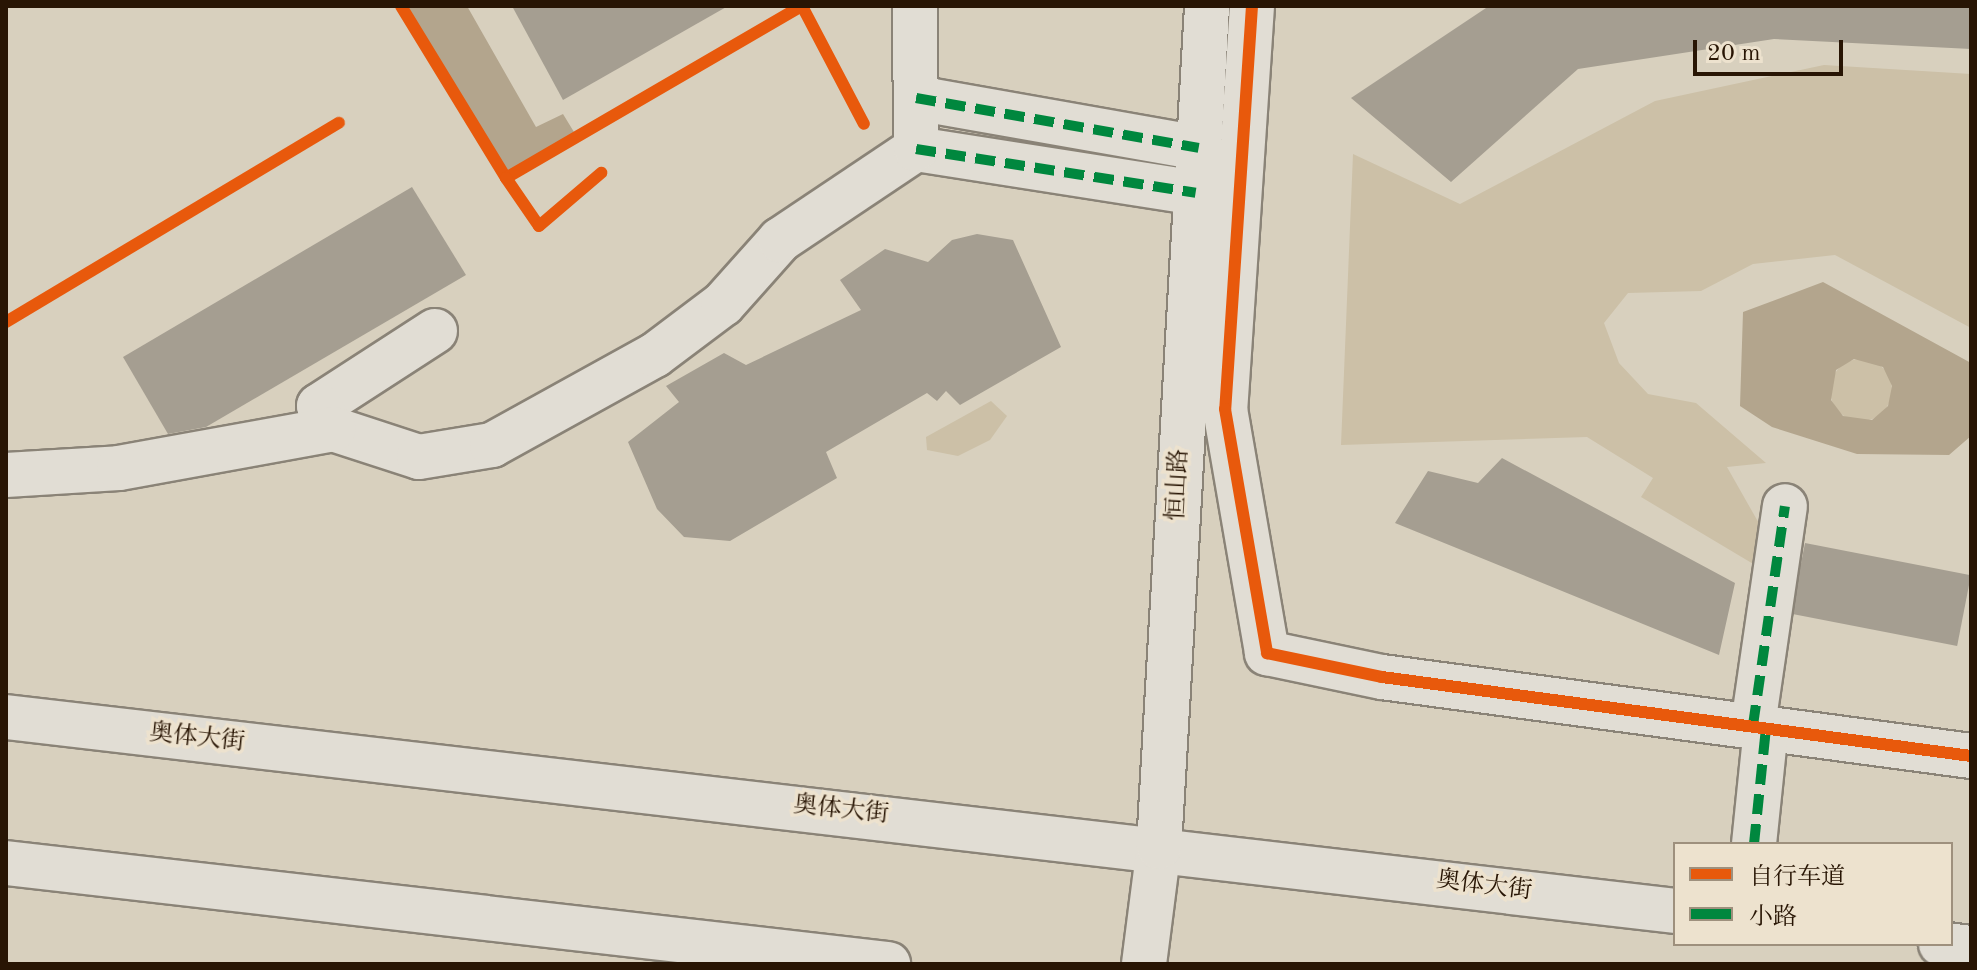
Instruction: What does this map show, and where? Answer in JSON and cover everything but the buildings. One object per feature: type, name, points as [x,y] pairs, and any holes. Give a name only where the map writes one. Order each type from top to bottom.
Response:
[{"type":"street","points":[[915,6],[916,149]]},
{"type":"street","name":"恒山路","points":[[1144,964],[1159,847],[1207,6]]},
{"type":"street","points":[[1252,6],[1225,409],[1267,653],[1382,677],[1971,756]]},
{"type":"street","points":[[916,98],[1199,148]]},
{"type":"street","points":[[6,475],[119,468],[333,429],[419,457],[492,445],[655,355],[723,304],[780,240],[916,149],[1196,193]]},
{"type":"street","points":[[333,429],[319,406],[435,331]]},
{"type":"street","points":[[1754,842],[1759,726],[1785,506]]},
{"type":"street","name":"奥体大街","points":[[6,717],[1159,847],[1673,911]]},
{"type":"street","points":[[6,863],[888,964]]},
{"type":"shaded area","points":[[402,6],[467,6],[536,127],[563,114],[574,132],[506,178]]},
{"type":"shaded area","points":[[1824,65],[1971,74],[1971,328],[1835,255],[1753,264],[1701,291],[1628,293],[1604,323],[1619,363],[1648,394],[1696,403],[1766,463],[1727,467],[1765,534],[1755,565],[1641,497],[1653,478],[1587,437],[1341,445],[1353,154],[1460,204],[1655,101]]},
{"type":"shaded area","points":[[1823,282],[1971,363],[1971,436],[1949,455],[1857,454],[1772,427],[1740,406],[1743,312]],"holes":[[[1854,359],[1883,367],[1892,386],[1888,406],[1872,420],[1843,416],[1831,400],[1836,370]]]},
{"type":"shaded area","points":[[1855,359],[1867,359],[1883,368],[1890,378],[1890,402],[1883,412],[1867,421],[1855,421],[1835,407],[1830,396],[1830,384],[1844,364]]},
{"type":"shaded area","points":[[991,401],[1007,416],[990,440],[958,456],[927,450],[926,437]]},
{"type":"marked path","points":[[916,98],[1199,148]]},
{"type":"marked path","points":[[916,149],[1196,193]]},
{"type":"marked path","points":[[1753,725],[1785,506]]},
{"type":"marked path","points":[[1754,842],[1766,727]]},
{"type":"cycle path","points":[[401,6],[506,178],[801,6]]},
{"type":"cycle path","points":[[802,6],[864,124]]},
{"type":"cycle path","points":[[1252,6],[1225,409],[1267,653],[1382,677],[1971,756]]},
{"type":"cycle path","points":[[6,322],[339,123]]},
{"type":"cycle path","points":[[506,178],[539,226],[601,173]]}]
